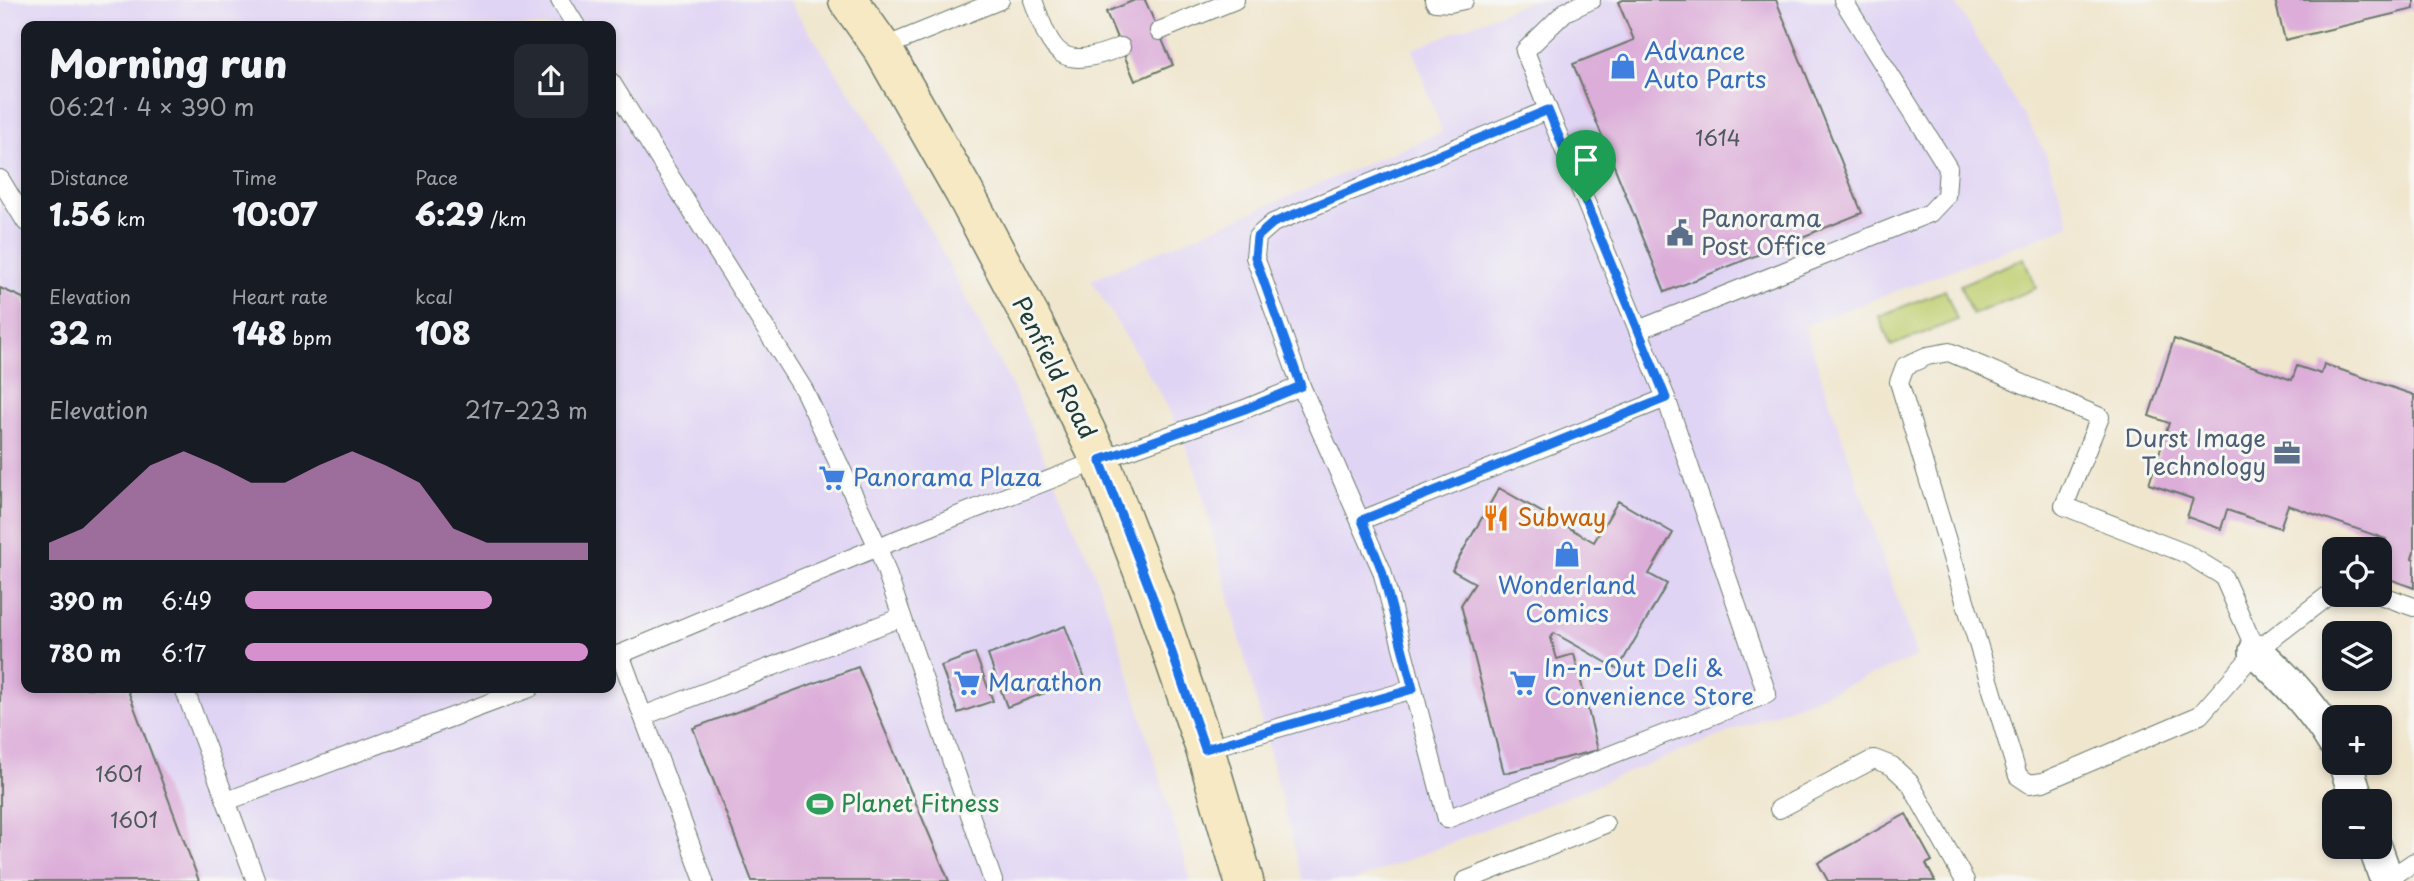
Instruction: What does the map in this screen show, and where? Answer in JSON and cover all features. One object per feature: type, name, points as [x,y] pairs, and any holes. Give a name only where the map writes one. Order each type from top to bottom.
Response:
[{"type":"main road","name":"Penfield Road","points":[[848,0],[882,48],[964,192],[1034,324],[1100,460],[1155,603],[1205,749],[1244,881]]},
{"type":"street","points":[[2256,651],[2286,680],[2322,722]]},
{"type":"street","points":[[2379,859],[2387,881]]},
{"type":"lane","points":[[560,0],[573,21]]},
{"type":"lane","points":[[882,48],[1000,0]]},
{"type":"lane","points":[[1033,0],[1055,50],[1075,58],[1097,56],[1121,47]]},
{"type":"lane","points":[[1159,32],[1235,0]]},
{"type":"lane","points":[[1434,0],[1450,3],[1464,0]]},
{"type":"lane","points":[[1548,110],[1273,223],[1257,237],[1255,257],[1301,386],[1362,520],[1382,571],[1447,819],[1767,694],[1666,398],[1525,51],[1565,12],[1591,0]]},
{"type":"lane","points":[[1639,330],[1930,213],[1946,196],[1948,167],[1843,0]]},
{"type":"lane","points":[[616,90],[804,390],[878,547],[993,881]]},
{"type":"lane","points":[[0,180],[21,214]]},
{"type":"lane","points":[[2256,651],[2223,576],[2187,554],[2064,506],[2100,417],[1949,352],[1927,356],[1905,366],[1899,382],[2018,776],[2030,784],[2043,782],[2200,715],[2256,651],[2322,600]]},
{"type":"lane","points":[[616,656],[878,547],[1100,460],[1245,409],[1301,386]]},
{"type":"lane","points":[[1362,520],[1666,398]]},
{"type":"lane","points":[[2392,599],[2414,607]]},
{"type":"lane","points":[[643,716],[902,617]]},
{"type":"lane","points":[[616,658],[643,716],[705,881]]},
{"type":"lane","points":[[1205,749],[1413,689]]},
{"type":"lane","points":[[186,693],[256,881]]},
{"type":"lane","points":[[227,801],[517,693]]},
{"type":"lane","points":[[1779,809],[1874,759],[1892,766],[1910,783],[1965,881]]},
{"type":"lane","points":[[1465,881],[1605,824]]},
{"type":"lane","points":[[2387,881],[2414,862]]},
{"type":"shaded area","name":"Panorama Plaza","points":[[0,0],[788,0],[860,107],[940,248],[1014,390],[1092,566],[1119,641],[1191,881],[0,881]]},
{"type":"shaded area","points":[[1532,0],[1954,0],[2045,152],[2071,225],[1804,326],[1917,657],[1355,881],[1303,881],[1196,470],[1165,401],[1091,280],[1442,132],[1413,49]]},
{"type":"green space","points":[[2024,258],[2036,288],[1972,315],[1960,285]]},
{"type":"green space","points":[[1945,290],[1957,320],[1891,346],[1879,316]]},
{"type":"building","points":[[1135,0],[1145,0],[1173,65],[1135,81],[1106,12]]},
{"type":"building","points":[[1776,0],[1862,213],[1665,292],[1573,64],[1634,40],[1618,2]]},
{"type":"building","points":[[2275,0],[2414,0],[2414,9],[2285,40]]},
{"type":"building","points":[[0,288],[21,297],[21,693],[129,693],[199,881],[0,881]]},
{"type":"building","name":"Durst Image Technology","points":[[2174,339],[2292,380],[2297,366],[2321,374],[2324,364],[2414,395],[2414,588],[2392,580],[2392,537],[2380,537],[2288,505],[2280,528],[2227,510],[2221,529],[2187,517],[2193,499],[2149,484],[2169,423],[2149,416]]},
{"type":"building","points":[[1499,488],[1594,542],[1618,501],[1673,533],[1649,574],[1667,584],[1618,669],[1554,633],[1551,638],[1557,659],[1574,654],[1598,750],[1504,773],[1461,605],[1475,583],[1452,570]]},
{"type":"building","points":[[1065,626],[1085,678],[1007,707],[988,655]]},
{"type":"building","name":"Marathon","points":[[975,653],[993,701],[958,713],[941,666]]},
{"type":"building","name":"Planet Fitness","points":[[858,667],[949,881],[752,881],[693,728]]},
{"type":"building","points":[[1906,814],[1932,861],[1926,864],[1935,881],[1828,881],[1818,863]]},
{"type":"place","name":"Advance Auto Parts","points":[[1623,66]]},
{"type":"place","name":"Panorama Post Office","points":[[1680,233]]},
{"type":"place","name":"Durst Image Technology","points":[[2287,453]]},
{"type":"place","name":"Panorama Plaza","points":[[832,478]]},
{"type":"place","name":"Subway","points":[[1496,518]]},
{"type":"place","name":"Wonderland Comics","points":[[1567,554]]},
{"type":"place","name":"Marathon","points":[[967,683]]},
{"type":"place","name":"In-n-Out Deli & Convenience Store","points":[[1523,683]]},
{"type":"place","name":"Planet Fitness","points":[[820,804]]},
{"type":"route","points":[[1548,110],[1586,202],[1666,398],[1362,520],[1382,571],[1413,689],[1205,749],[1155,603],[1100,460],[1245,409],[1301,386],[1255,257],[1257,237],[1273,223],[1548,110]]}]
